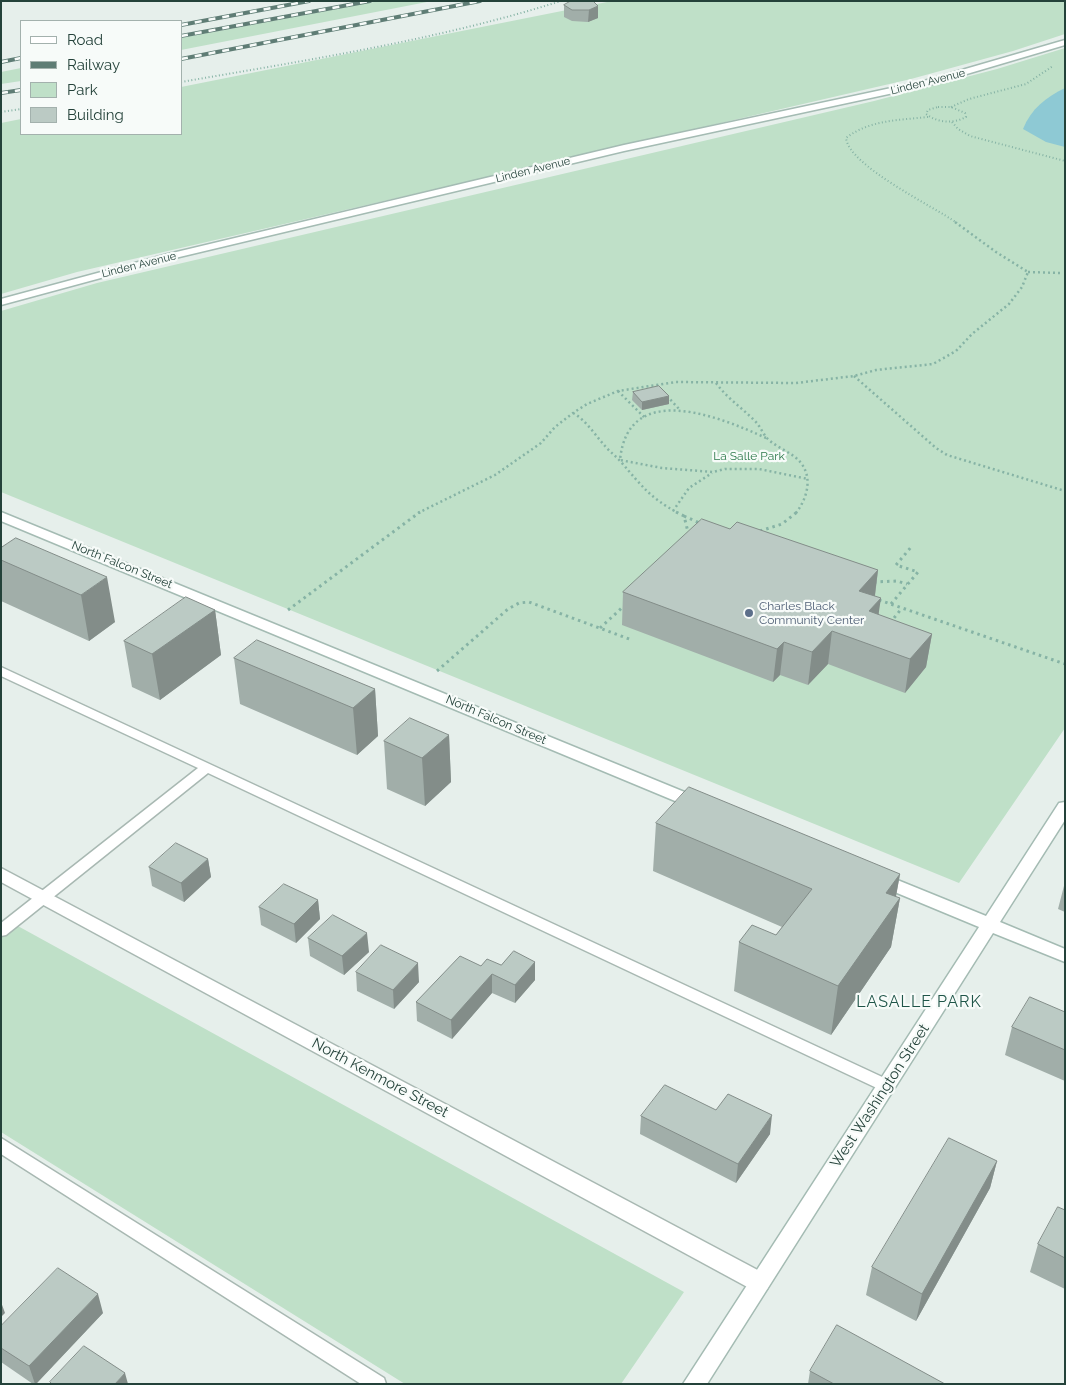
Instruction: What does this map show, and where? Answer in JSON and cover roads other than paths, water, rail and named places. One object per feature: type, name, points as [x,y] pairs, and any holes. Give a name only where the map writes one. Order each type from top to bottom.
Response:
[{"type":"street","name":"Linden Avenue","points":[[1,302],[149,262],[624,148],[926,83],[1065,42]]},
{"type":"street","name":"North Falcon Street","points":[[1,516],[713,810]]},
{"type":"street","name":"West Washington Street","points":[[694,1384],[1065,807]]},
{"type":"street","name":"North Kenmore Street","points":[[1,874],[759,1282]]},
{"type":"street","points":[[867,874],[1065,956]]},
{"type":"lane","points":[[1,671],[208,766],[887,1086]]},
{"type":"lane","points":[[1,931],[208,766]]},
{"type":"lane","points":[[1,1145],[377,1384]]},
{"type":"water","points":[[1065,88],[1065,147],[1046,142],[1023,129],[1030,115],[1040,104]]},
{"type":"railway","points":[[182,25],[309,1]]},
{"type":"railway","points":[[182,36],[370,1]]},
{"type":"railway","points":[[182,59],[480,1]]},
{"type":"railway","points":[[1,62],[20,58]]},
{"type":"railway","points":[[1,93],[20,90]]},
{"type":"place","name":"Charles Black Community Center","points":[[749,613]]},
{"type":"district","name":"LASALLE PARK","points":[[919,1002]]},
{"type":"park label","name":"La Salle Park","points":[[749,456]]}]
